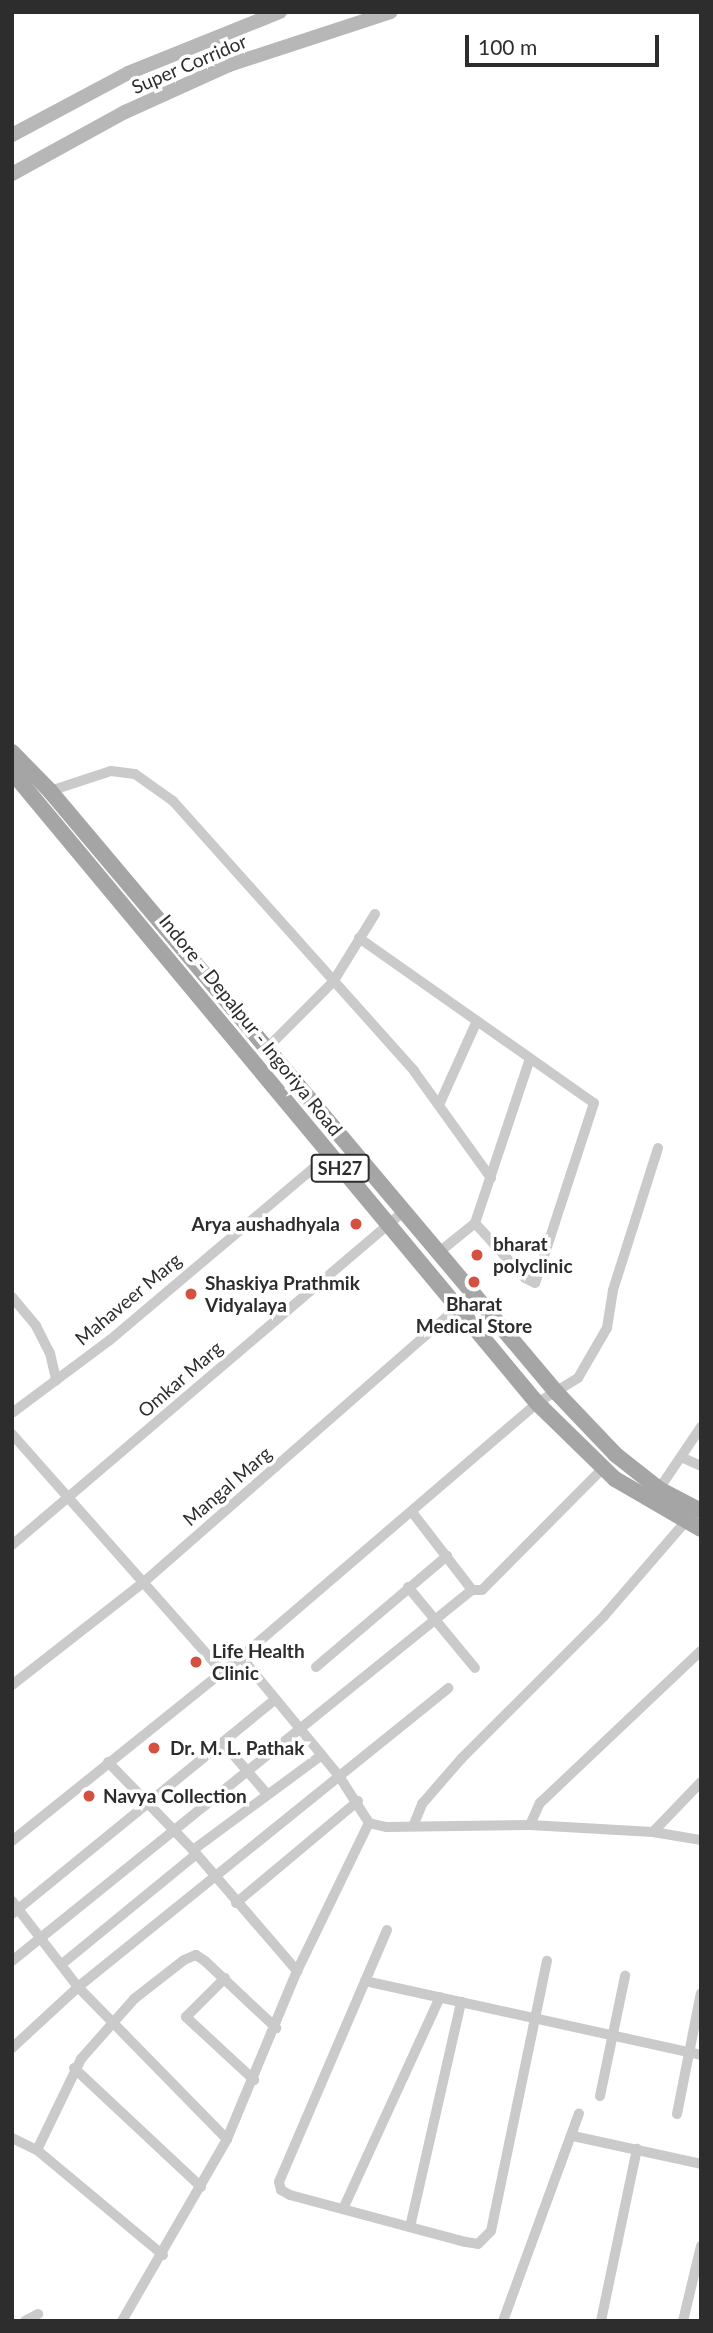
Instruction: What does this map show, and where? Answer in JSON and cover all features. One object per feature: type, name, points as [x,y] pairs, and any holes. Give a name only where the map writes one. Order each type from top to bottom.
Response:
[{"type":"main road","name":"Super Corridor","points":[[12,135],[128,74],[280,12]]},
{"type":"main road","name":"Super Corridor","points":[[12,174],[125,112],[229,65],[391,12]]},
{"type":"main road","name":"Indore - Depalpur - Ingoriya Road","points":[[12,752],[50,791],[556,1392],[616,1455],[659,1489],[701,1511]]},
{"type":"main road","name":"Indore - Depalpur - Ingoriya Road","points":[[12,772],[387,1226],[460,1305],[537,1403],[603,1468],[685,1522],[701,1529]]},
{"type":"street","points":[[50,791],[111,771],[135,774],[173,801],[332,982],[361,1009],[439,1105],[491,1178]]},
{"type":"street","points":[[266,1048],[332,982],[375,914]]},
{"type":"street","points":[[359,939],[594,1102],[535,1283],[475,1223]]},
{"type":"street","points":[[439,1105],[477,1021]]},
{"type":"street","points":[[438,1253],[475,1223],[530,1059]]},
{"type":"street","points":[[12,1841],[241,1657],[537,1403],[578,1378],[607,1328],[613,1290],[658,1148]]},
{"type":"street","name":"Mahaveer Marg","points":[[12,1413],[56,1380],[329,1155]]},
{"type":"street","name":"Omkar Marg","points":[[12,1545],[403,1212]]},
{"type":"street","points":[[12,1297],[36,1326],[50,1353],[56,1380]]},
{"type":"street","name":"Mangal Marg","points":[[12,1685],[145,1581],[460,1305]]},
{"type":"street","points":[[659,1489],[700,1430]]},
{"type":"street","points":[[12,1434],[71,1496],[222,1671]]},
{"type":"street","points":[[681,1457],[701,1466]]},
{"type":"street","points":[[12,1961],[174,1833],[435,1617],[472,1590],[482,1590],[603,1468]]},
{"type":"street","points":[[412,1513],[472,1590]]},
{"type":"street","points":[[414,1824],[422,1804],[461,1759],[604,1616],[685,1522]]},
{"type":"street","points":[[316,1667],[447,1556]]},
{"type":"street","points":[[408,1587],[475,1668]]},
{"type":"street","points":[[530,1825],[540,1803],[701,1651]]},
{"type":"street","points":[[241,1657],[274,1700],[340,1776],[369,1822],[387,1827],[414,1824],[508,1828],[530,1825],[653,1832],[701,1840]]},
{"type":"street","points":[[12,2048],[78,1987],[449,1688]]},
{"type":"street","points":[[226,2139],[78,1987],[14,1908],[224,1744],[274,1700]]},
{"type":"street","points":[[224,1744],[267,1794]]},
{"type":"street","points":[[62,1964],[267,1794],[322,1755]]},
{"type":"street","points":[[108,1762],[194,1853],[297,1971]]},
{"type":"street","points":[[653,1832],[701,1782]]},
{"type":"street","points":[[236,1903],[358,1801]]},
{"type":"street","points":[[122,2321],[163,2255],[226,2139],[276,2028],[297,1971],[369,1822]]},
{"type":"street","points":[[387,1930],[279,2182],[281,2190],[290,2195],[478,2244],[491,2231],[547,1961]]},
{"type":"street","points":[[37,2150],[74,2068],[134,1999],[196,1955],[225,1978],[276,2028]]},
{"type":"street","points":[[600,2096],[625,1976]]},
{"type":"street","points":[[225,1978],[186,2017],[254,2080]]},
{"type":"street","points":[[365,1981],[701,2055]]},
{"type":"street","points":[[677,2114],[701,1993]]},
{"type":"street","points":[[343,2209],[440,1997]]},
{"type":"street","points":[[410,2227],[461,2002]]},
{"type":"street","points":[[74,2068],[201,2187]]},
{"type":"street","points":[[503,2321],[573,2136],[579,2113]]},
{"type":"street","points":[[573,2136],[701,2164]]},
{"type":"street","points":[[12,2138],[37,2150],[163,2255]]},
{"type":"street","points":[[601,2321],[638,2149]]},
{"type":"street","points":[[683,2321],[701,2246]]},
{"type":"street","points":[[25,2321],[38,2314]]},
{"type":"place","name":"Arya aushadhyala","points":[[356,1224]]},
{"type":"place","name":"bharat polyclinic","points":[[477,1255]]},
{"type":"place","name":"Bharat Medical Store","points":[[474,1282]]},
{"type":"place","name":"Shaskiya Prathmik Vidyalaya","points":[[191,1294]]},
{"type":"place","name":"Life Health Clinic","points":[[196,1662]]},
{"type":"place","name":"Dr. M. L. Pathak","points":[[154,1748]]},
{"type":"place","name":"Navya Collection","points":[[89,1796]]}]
